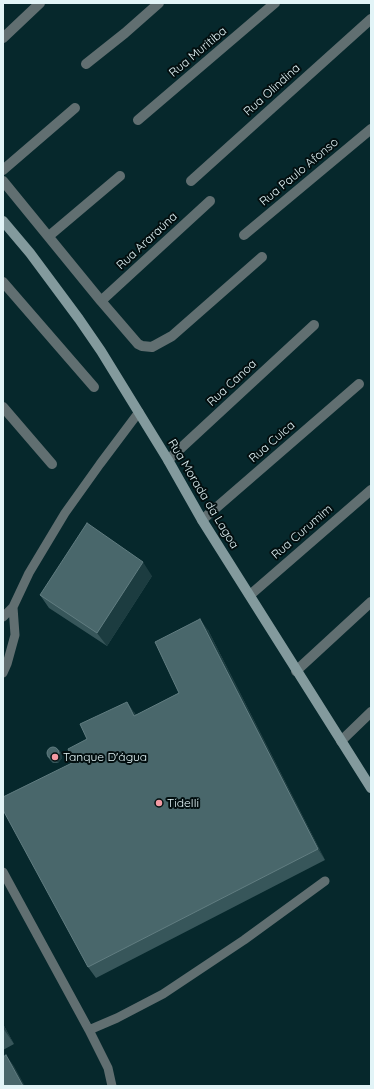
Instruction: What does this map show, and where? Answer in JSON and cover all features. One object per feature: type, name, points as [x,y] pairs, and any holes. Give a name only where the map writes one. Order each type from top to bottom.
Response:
[{"type":"street","points":[[3,38],[40,3]]},
{"type":"street","points":[[86,64],[125,33],[159,3]]},
{"type":"street","name":"Rua Muritiba","points":[[138,120],[275,3]]},
{"type":"street","name":"Rua Olindina","points":[[191,181],[371,19]]},
{"type":"street","points":[[3,170],[75,108]]},
{"type":"street","name":"Rua Paulo Afonso","points":[[244,235],[371,129]]},
{"type":"street","points":[[49,236],[120,176]]},
{"type":"street","points":[[3,181],[101,301],[138,344],[142,346],[152,347],[172,336],[262,257]]},
{"type":"street","name":"Rua Araraúna","points":[[101,301],[210,201]]},
{"type":"street","name":"Rua Morada da Lagoa","points":[[3,221],[30,253],[79,319],[139,412],[202,520],[296,671],[371,788]]},
{"type":"street","points":[[3,282],[94,387]]},
{"type":"street","name":"Rua Canoa","points":[[168,460],[314,325]]},
{"type":"street","name":"Rua Cuica","points":[[202,520],[359,384]]},
{"type":"street","points":[[3,408],[52,464]]},
{"type":"street","name":"Rua Curumim","points":[[250,595],[371,490]]},
{"type":"street","points":[[296,671],[371,602]]},
{"type":"street","points":[[340,740],[371,712]]},
{"type":"lane","points":[[3,617],[12,607],[29,573],[65,513],[139,412]]},
{"type":"lane","points":[[3,673],[15,635],[12,607]]},
{"type":"lane","points":[[3,872],[89,1030],[108,1068],[112,1086]]},
{"type":"lane","points":[[89,1030],[117,1018],[163,994],[244,940],[326,881]]},
{"type":"building","points":[[87,523],[143,562],[97,633],[40,595]]},
{"type":"building","name":"Tidelli","points":[[200,619],[318,849],[88,967],[3,810],[3,797],[74,762],[68,749],[87,739],[80,724],[127,702],[134,716],[179,693],[155,642]]},
{"type":"building","points":[[51,747],[55,747],[59,753],[55,759],[51,759],[47,755],[47,751]]},
{"type":"building","points":[[6,1055],[23,1086],[3,1086],[3,1057]]},
{"type":"place","name":"Tanque D'água","points":[[55,757]]},
{"type":"place","name":"Tidelli","points":[[159,803]]}]
